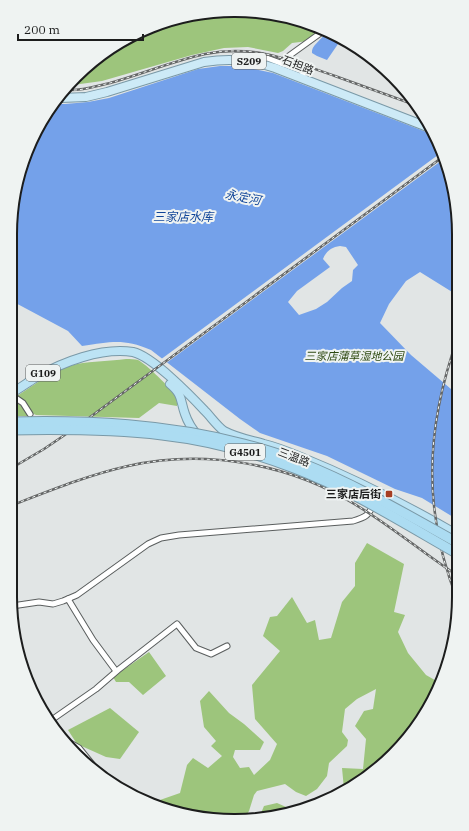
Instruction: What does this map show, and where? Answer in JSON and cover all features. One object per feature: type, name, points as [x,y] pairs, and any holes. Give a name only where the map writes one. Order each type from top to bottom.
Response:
[{"type":"highway","name":"三温路","points":[[17,390],[50,369],[78,359],[95,354],[122,351],[134,352],[143,355],[151,361],[191,396],[223,430],[244,440],[265,444],[334,471],[381,493],[452,532]]},
{"type":"highway","name":"三温路","points":[[78,359],[122,355],[133,355],[141,358],[175,388],[181,398],[184,413],[189,425],[199,436],[210,442],[288,466],[324,481],[374,505],[452,550]]},
{"type":"highway","name":"G4501","points":[[17,422],[64,421],[111,423],[163,428],[197,433],[261,449],[298,461],[359,488],[452,540]]},
{"type":"highway","name":"G4501","points":[[17,430],[110,430],[163,435],[224,446]]},
{"type":"highway","points":[[324,481],[355,496],[452,550]]},
{"type":"main road","name":"石担路","points":[[65,98],[86,97],[107,92],[204,62],[220,59],[241,60],[256,62],[304,79],[422,125]]},
{"type":"street","points":[[281,63],[319,34]]},
{"type":"street","points":[[256,62],[267,58],[302,71],[304,79]]},
{"type":"street","points":[[17,399],[23,403],[30,414]]},
{"type":"street","points":[[17,605],[39,602],[53,604],[77,595],[148,544],[161,538],[179,535],[353,521],[365,518],[368,515],[381,493]]},
{"type":"street","points":[[68,599],[93,640],[116,671]]},
{"type":"street","points":[[55,718],[96,689],[116,671],[177,624],[196,648],[211,654],[227,646]]},
{"type":"green space","points":[[220,17],[249,17],[291,24],[316,33],[308,41],[292,43],[283,51],[278,53],[248,47],[224,48],[192,55],[102,81],[78,84],[102,62],[126,46],[138,39],[178,24]]},
{"type":"green space","points":[[126,359],[138,360],[152,371],[174,393],[177,406],[159,403],[139,418],[36,415],[32,413],[25,401],[17,396],[46,377],[69,366],[83,363]]},
{"type":"green space","points":[[17,403],[23,407],[29,416],[17,416]]},
{"type":"green space","points":[[367,543],[404,564],[394,612],[405,615],[398,632],[408,653],[426,675],[435,680],[423,705],[398,740],[378,760],[344,785],[342,768],[363,769],[366,739],[355,726],[364,711],[373,709],[376,689],[357,699],[345,709],[342,732],[348,740],[347,746],[329,763],[327,776],[317,789],[306,796],[296,792],[285,784],[257,791],[247,814],[220,814],[192,810],[178,807],[160,800],[180,793],[187,765],[193,758],[208,768],[222,756],[211,746],[216,741],[204,727],[200,701],[209,691],[229,713],[264,742],[260,750],[235,750],[233,757],[240,768],[249,767],[254,775],[270,760],[277,744],[255,719],[252,685],[280,651],[263,636],[270,617],[277,616],[292,597],[307,623],[315,620],[319,640],[331,638],[342,602],[355,586],[355,563]]},
{"type":"green space","points":[[149,652],[166,676],[143,695],[129,682],[116,682],[113,677]]},
{"type":"green space","points":[[110,708],[139,732],[120,759],[106,757],[77,744],[68,730]]},
{"type":"green space","points":[[277,803],[288,808],[261,812],[264,806]]},
{"type":"water","points":[[323,36],[338,43],[327,60],[312,53],[314,46]]},
{"type":"water","name":"三家店水库","points":[[220,66],[240,66],[273,73],[427,132],[445,178],[448,192],[452,220],[452,292],[420,272],[406,281],[389,304],[380,323],[411,355],[452,390],[452,516],[422,498],[395,489],[327,456],[260,433],[151,350],[125,342],[109,342],[82,346],[68,331],[17,304],[17,220],[24,178],[39,138],[61,104],[88,102],[109,98],[198,69]],"holes":[[[340,246],[346,247],[358,265],[353,270],[352,281],[327,302],[316,309],[299,315],[288,302],[297,291],[330,267],[323,259],[332,248]]]},
{"type":"pier","points":[[437,156],[439,162],[165,364],[160,360]]},
{"type":"railway","points":[[72,90],[110,83],[181,60],[205,54],[223,51],[240,51],[256,52],[287,59],[407,102]]},
{"type":"railway","points":[[17,465],[78,426],[438,160]]},
{"type":"railway","points":[[452,356],[439,405],[434,438],[432,471],[434,504],[439,537],[452,584]]},
{"type":"railway","points":[[17,503],[83,479],[128,466],[157,461],[187,459],[246,463],[303,479],[330,491],[369,513],[452,572]]},
{"type":"place","name":"三家店后街","points":[[389,494]]},
{"type":"water label","name":"永定河","points":[[243,197]]},
{"type":"park label","name":"三家店蒲草湿地公园","points":[[354,356]]}]
